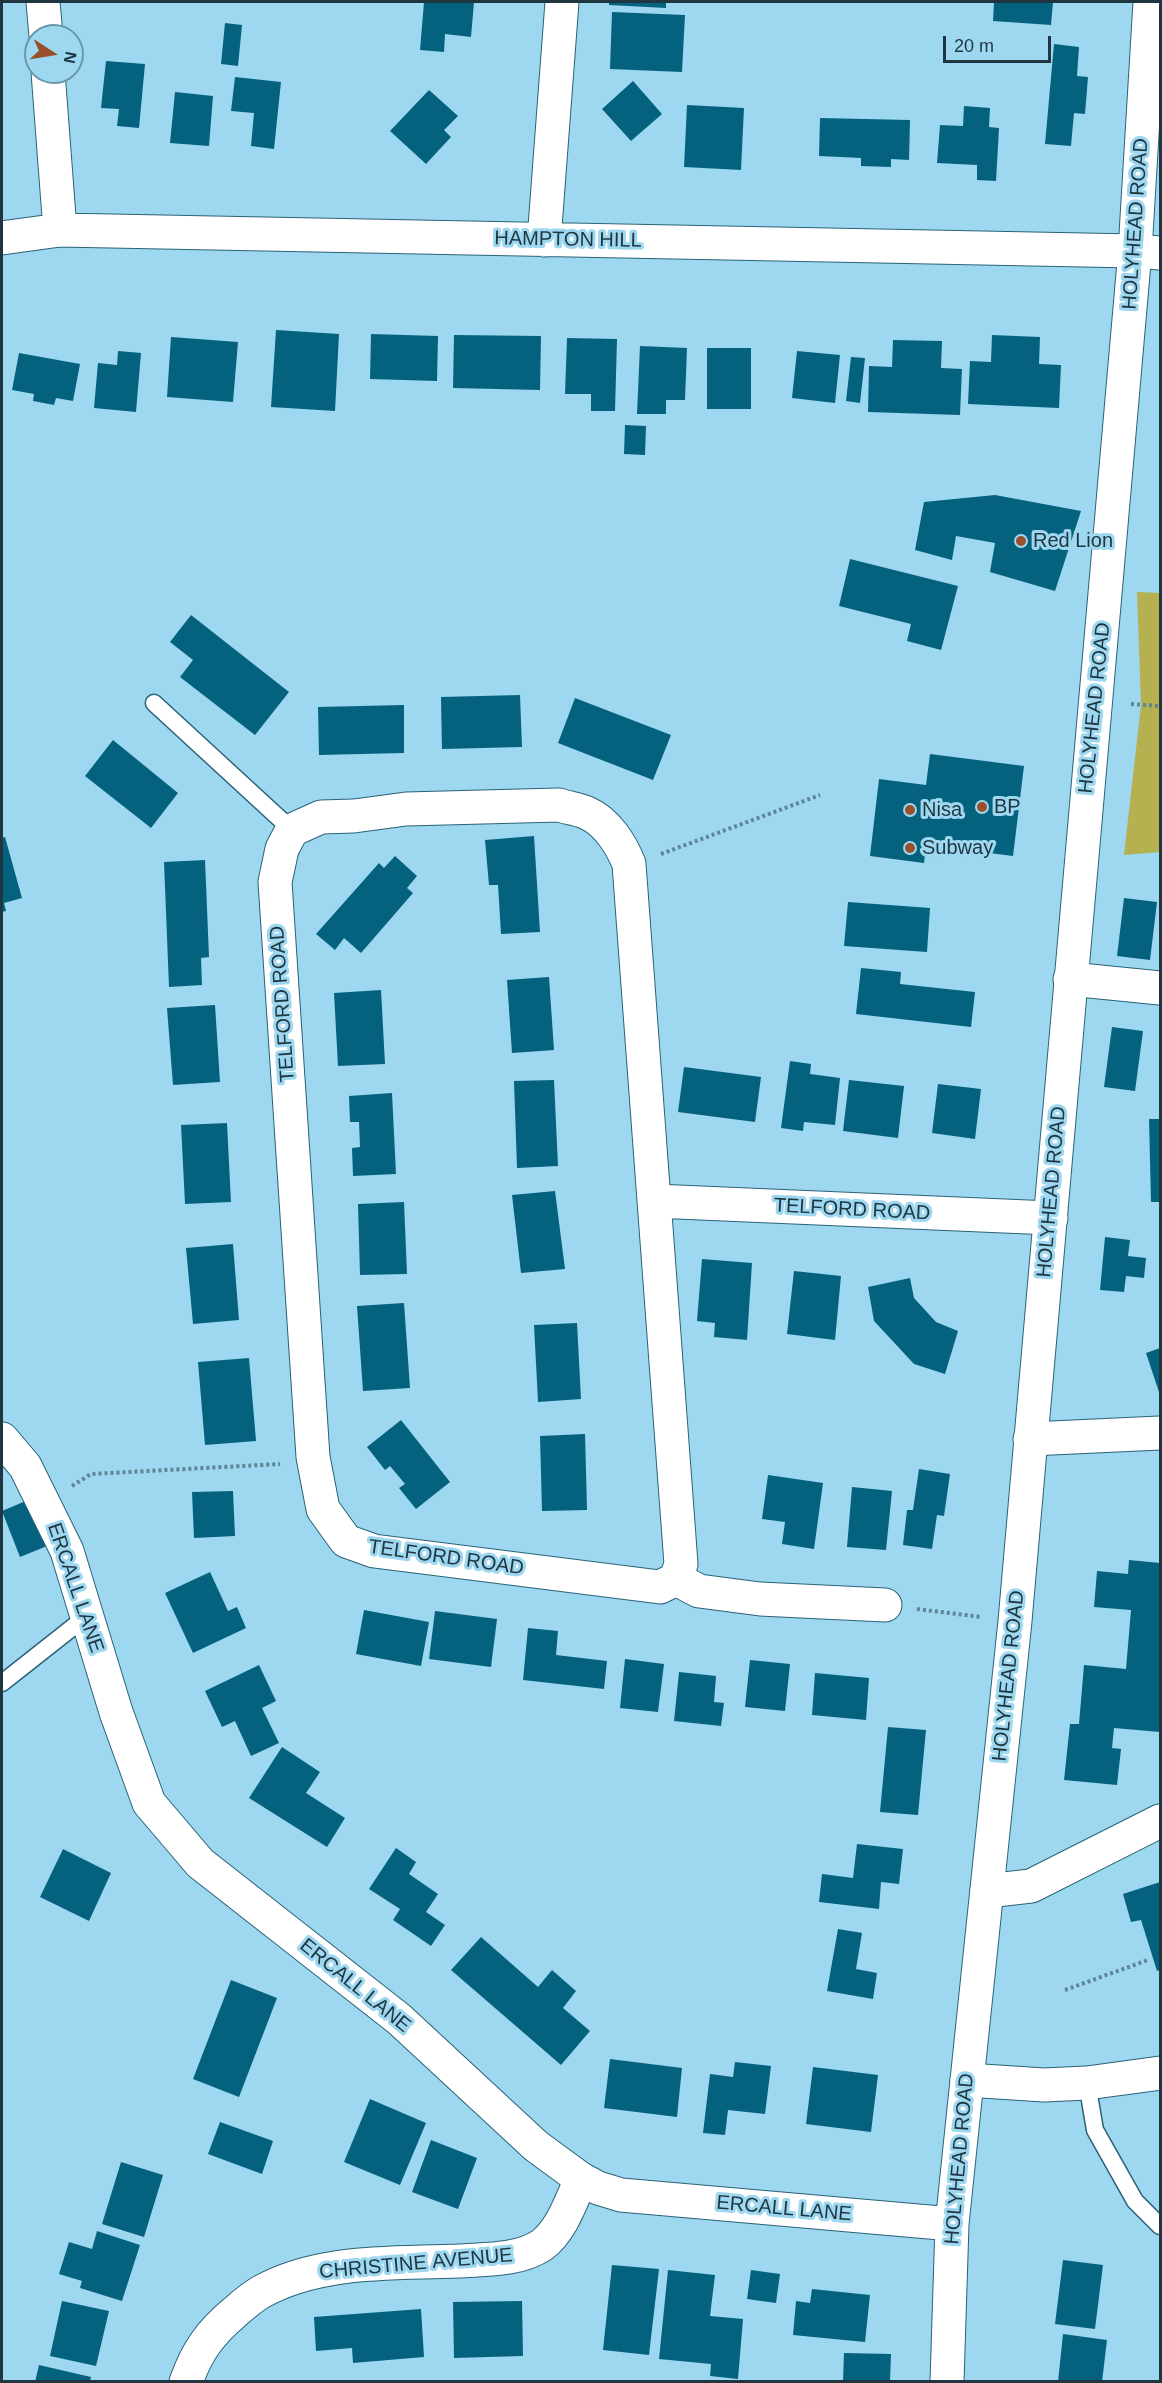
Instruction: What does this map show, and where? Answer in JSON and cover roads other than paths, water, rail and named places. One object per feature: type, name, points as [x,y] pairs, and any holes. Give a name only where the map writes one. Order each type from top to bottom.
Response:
[{"type":"street","points":[[43,2],[45,24]]},
{"type":"street","points":[[544,240],[562,2]]},
{"type":"street","name":"HOLYHEAD ROAD","points":[[948,2382],[952,2224],[1015,1621],[1070,980],[1148,252],[1150,2]]},
{"type":"street","points":[[49,84],[60,230]]},
{"type":"street","name":"HAMPTON HILL","points":[[2,238],[60,230],[1148,252]]},
{"type":"street","points":[[292,830],[321,817],[354,816],[406,809],[559,805],[588,813],[606,827],[622,847],[628,864],[681,1564],[676,1579],[699,1591],[760,1599],[885,1605]]},
{"type":"street","name":"TELFORD ROAD","points":[[292,830],[282,849],[275,882],[313,1457],[323,1509],[346,1541],[374,1551],[660,1587],[676,1579]]},
{"type":"street","points":[[1070,980],[1161,988]]},
{"type":"street","name":"TELFORD ROAD","points":[[654,1201],[1051,1218]]},
{"type":"street","points":[[1030,1439],[1161,1432]]},
{"type":"street","name":"ERCALL LANE","points":[[2,1439],[26,1466],[66,1551],[116,1712],[149,1803],[200,1863],[399,2019],[537,2146],[581,2179],[621,2195],[952,2224]]},
{"type":"street","points":[[987,1891],[1031,1886],[1161,1821]]},
{"type":"street","points":[[967,2080],[1044,2085],[1087,2083],[1161,2073]]},
{"type":"street","name":"CHRISTINE AVENUE","points":[[186,2382],[200,2349],[218,2327],[259,2293],[285,2281],[326,2270],[523,2254],[543,2244],[557,2230],[581,2179]]},
{"type":"lane","points":[[154,703],[292,830]]},
{"type":"lane","points":[[2,1683],[87,1616]]},
{"type":"lane","points":[[1087,2083],[1095,2130],[1135,2201],[1161,2226]]},
{"type":"place","name":"Red Lion","points":[[1021,541]]},
{"type":"place","name":"BP","points":[[982,807]]},
{"type":"place","name":"Nisa","points":[[910,810]]},
{"type":"place","name":"Subway","points":[[910,848]]}]
